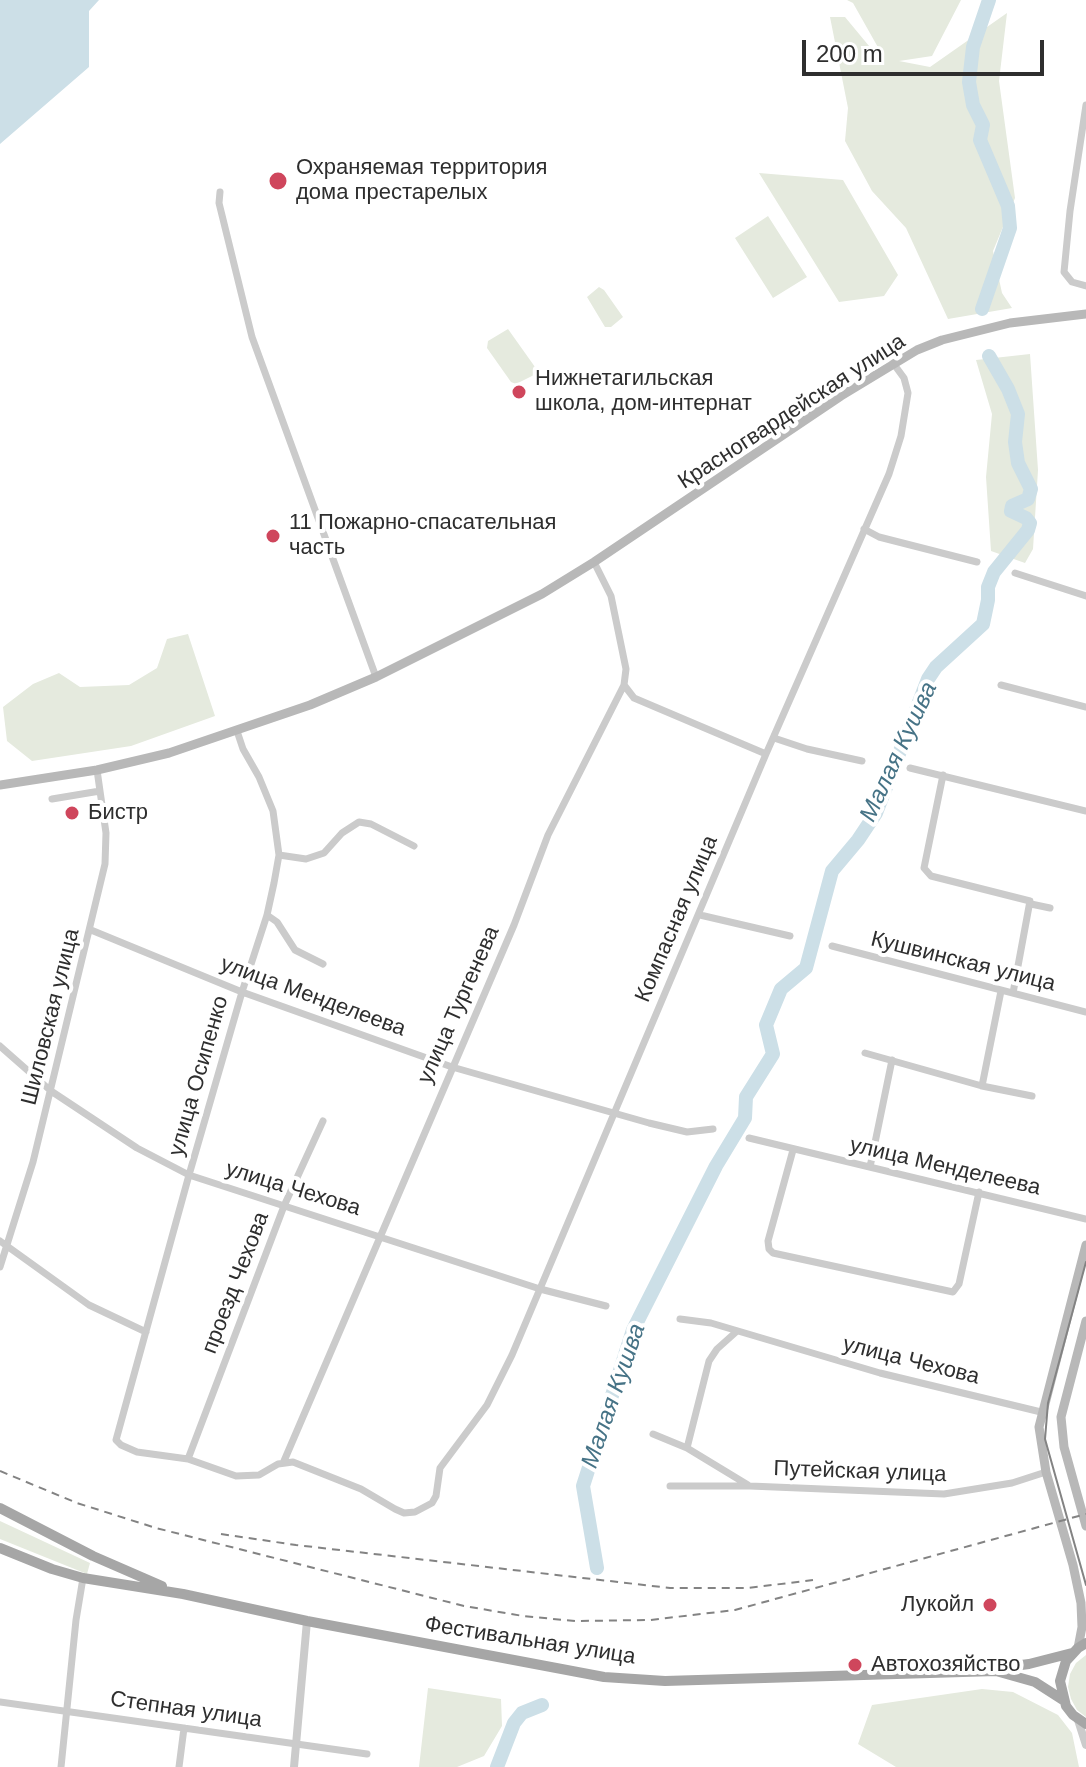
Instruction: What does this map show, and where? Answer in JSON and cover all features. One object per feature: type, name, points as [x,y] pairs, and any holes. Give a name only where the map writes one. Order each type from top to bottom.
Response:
[{"type":"main road","name":"Красногвардейская улица","points":[[0,785],[97,770],[169,753],[310,705],[376,677],[542,594],[841,396],[917,350],[1010,323],[1086,314]]},
{"type":"main road","points":[[1082,1722],[1063,1700],[1061,1675],[1079,1648],[1081,1603],[1046,1472],[1039,1427],[1086,1245]]},
{"type":"main road","points":[[1086,1321],[1061,1417],[1064,1447],[1086,1526]]},
{"type":"main road","name":"Фестивальная улица","points":[[0,1508],[110,1564],[183,1594]]},
{"type":"main road","name":"Фестивальная улица","points":[[0,1548],[83,1578],[183,1594],[307,1621],[604,1677],[665,1681],[996,1671],[1023,1677],[1063,1700]]},
{"type":"main road","points":[[104,1582],[110,1564]]},
{"type":"main road","name":"Фестивальная улица","points":[[972,1671],[1029,1664],[1079,1648]]},
{"type":"street","points":[[1086,105],[1084,146],[1070,211],[1064,272],[1072,282],[1086,286]]},
{"type":"street","points":[[220,192],[219,203],[252,337],[376,677]]},
{"type":"street","name":"Компасная улица","points":[[284,1461],[340,1479],[404,1513],[415,1512],[432,1503],[439,1486],[440,1468],[487,1405],[512,1355],[766,754],[896,456],[907,404],[907,386],[893,363]]},
{"type":"street","points":[[864,529],[879,537],[977,562]]},
{"type":"street","points":[[594,562],[611,596],[626,669],[624,685],[634,698],[766,754]]},
{"type":"street","points":[[1015,573],[1086,596]]},
{"type":"street","name":"улица Тургенева","points":[[284,1461],[514,925],[548,835],[624,685]]},
{"type":"street","points":[[1001,685],[1086,707]]},
{"type":"street","name":"улица Осипенко","points":[[188,1459],[137,1452],[121,1445],[116,1440],[116,1434],[242,992],[267,915],[279,855],[273,811],[237,731]]},
{"type":"street","points":[[774,738],[862,761]]},
{"type":"street","points":[[910,768],[1086,811]]},
{"type":"street","name":"Шиловская улица","points":[[0,1267],[33,1162],[105,864],[106,833],[97,770]]},
{"type":"street","points":[[943,775],[924,862],[928,873],[1026,898],[1031,904],[1050,908]]},
{"type":"street","points":[[52,799],[100,791]]},
{"type":"street","points":[[279,855],[306,859],[324,853],[342,833],[359,822],[371,824],[414,846]]},
{"type":"street","points":[[1013,993],[1031,904]]},
{"type":"street","points":[[267,915],[277,922],[295,950],[323,964]]},
{"type":"street","points":[[700,915],[790,936]]},
{"type":"street","name":"улица Менделеева","points":[[91,930],[242,992],[452,1067],[687,1132],[713,1129]]},
{"type":"street","name":"Кушвинская улица","points":[[832,946],[1086,1012]]},
{"type":"street","points":[[982,1086],[1001,991]]},
{"type":"street","name":"улица Чехова","points":[[0,1046],[51,1091],[137,1148],[189,1175],[540,1289],[606,1306]]},
{"type":"street","points":[[865,1053],[982,1086],[1032,1096]]},
{"type":"street","points":[[870,1167],[892,1060]]},
{"type":"street","name":"проезд Чехова","points":[[188,1459],[284,1206],[323,1121]]},
{"type":"street","name":"улица Менделеева","points":[[749,1138],[1086,1219]]},
{"type":"street","points":[[793,1150],[768,1241],[773,1253],[953,1292],[959,1284],[979,1192]]},
{"type":"street","points":[[0,1241],[89,1305],[146,1332]]},
{"type":"street","name":"улица Чехова","points":[[680,1319],[711,1323],[880,1373],[1041,1412]]},
{"type":"street","points":[[687,1448],[709,1361],[736,1332]]},
{"type":"street","points":[[653,1434],[687,1448],[750,1486]]},
{"type":"street","points":[[188,1459],[204,1467],[248,1477],[259,1475],[284,1461]]},
{"type":"street","name":"Путейская улица","points":[[670,1486],[944,1494],[1012,1483],[1046,1472]]},
{"type":"street","points":[[61,1767],[83,1578]]},
{"type":"street","points":[[294,1767],[307,1621]]},
{"type":"street","name":"Степная улица","points":[[0,1702],[367,1754]]},
{"type":"street","points":[[1082,1722],[1086,1745]]},
{"type":"street","points":[[179,1767],[184,1728]]},
{"type":"shaded area","points":[[0,0],[99,0],[89,11],[89,67],[0,144]]},
{"type":"shaded area","points":[[847,0],[961,0],[932,56],[899,61],[930,67],[1007,13],[999,81],[1015,198],[993,251],[1002,293],[1012,308],[948,319],[906,228],[872,191],[845,141],[848,108],[830,17],[845,17],[879,58],[884,58],[853,3]]},
{"type":"shaded area","points":[[759,173],[843,180],[898,275],[884,296],[839,302]]},
{"type":"shaded area","points":[[768,216],[807,277],[773,298],[735,238]]},
{"type":"shaded area","points":[[599,287],[623,317],[611,327],[605,327],[587,297]]},
{"type":"shaded area","points":[[508,329],[535,367],[534,375],[516,384],[511,382],[487,348],[488,341]]},
{"type":"shaded area","points":[[1030,354],[1038,470],[1033,549],[1025,563],[991,551],[986,477],[992,414],[976,360]]},
{"type":"shaded area","points":[[188,634],[215,716],[131,746],[32,761],[7,741],[3,707],[33,684],[59,673],[80,687],[129,685],[157,668],[167,639]]},
{"type":"shaded area","points":[[0,1521],[90,1563],[87,1574],[0,1539]]},
{"type":"shaded area","points":[[1086,1655],[1086,1717],[1077,1710],[1068,1687],[1076,1663]]},
{"type":"shaded area","points":[[428,1688],[501,1699],[502,1726],[484,1756],[457,1767],[419,1767]]},
{"type":"shaded area","points":[[982,1689],[1013,1692],[1058,1715],[1072,1733],[1079,1767],[896,1767],[858,1744],[872,1705]]},
{"type":"waterway","name":"Малая Кушва","points":[[982,309],[1010,228],[1008,206],[980,140],[983,125],[973,105],[969,82],[973,47],[989,0]]},
{"type":"waterway","name":"Малая Кушва","points":[[597,1568],[583,1486],[633,1330],[716,1166],[745,1118],[746,1097],[773,1054],[766,1025],[781,989],[806,968],[832,871],[876,813],[928,679],[936,667],[983,624],[988,587],[994,572],[1028,530],[1030,523],[1026,518],[1011,511],[1012,506],[1028,499],[1031,489],[1018,463],[1015,442],[1018,414],[989,356]]},
{"type":"waterway","name":"Малая Кушва","points":[[497,1767],[514,1723],[522,1713],[542,1705]]},
{"type":"tram line","points":[[1086,1262],[1048,1403],[1045,1439],[1086,1585]]},
{"type":"railway","points":[[0,1471],[77,1503],[156,1528],[464,1606],[575,1621],[650,1620],[735,1610],[1086,1514]]},
{"type":"railway","points":[[221,1534],[670,1588],[748,1588],[813,1580]]},
{"type":"place","name":"Охраняемая территория дома престарелых","points":[[278,181]]},
{"type":"place","name":"Нижнетагильская школа, дом-интернат","points":[[519,392]]},
{"type":"place","name":"11 Пожарно-спасательная часть","points":[[273,536]]},
{"type":"place","name":"Бистр","points":[[72,813]]},
{"type":"place","name":"Лукойл","points":[[990,1605]]},
{"type":"place","name":"Автохозяйство","points":[[855,1665]]}]
